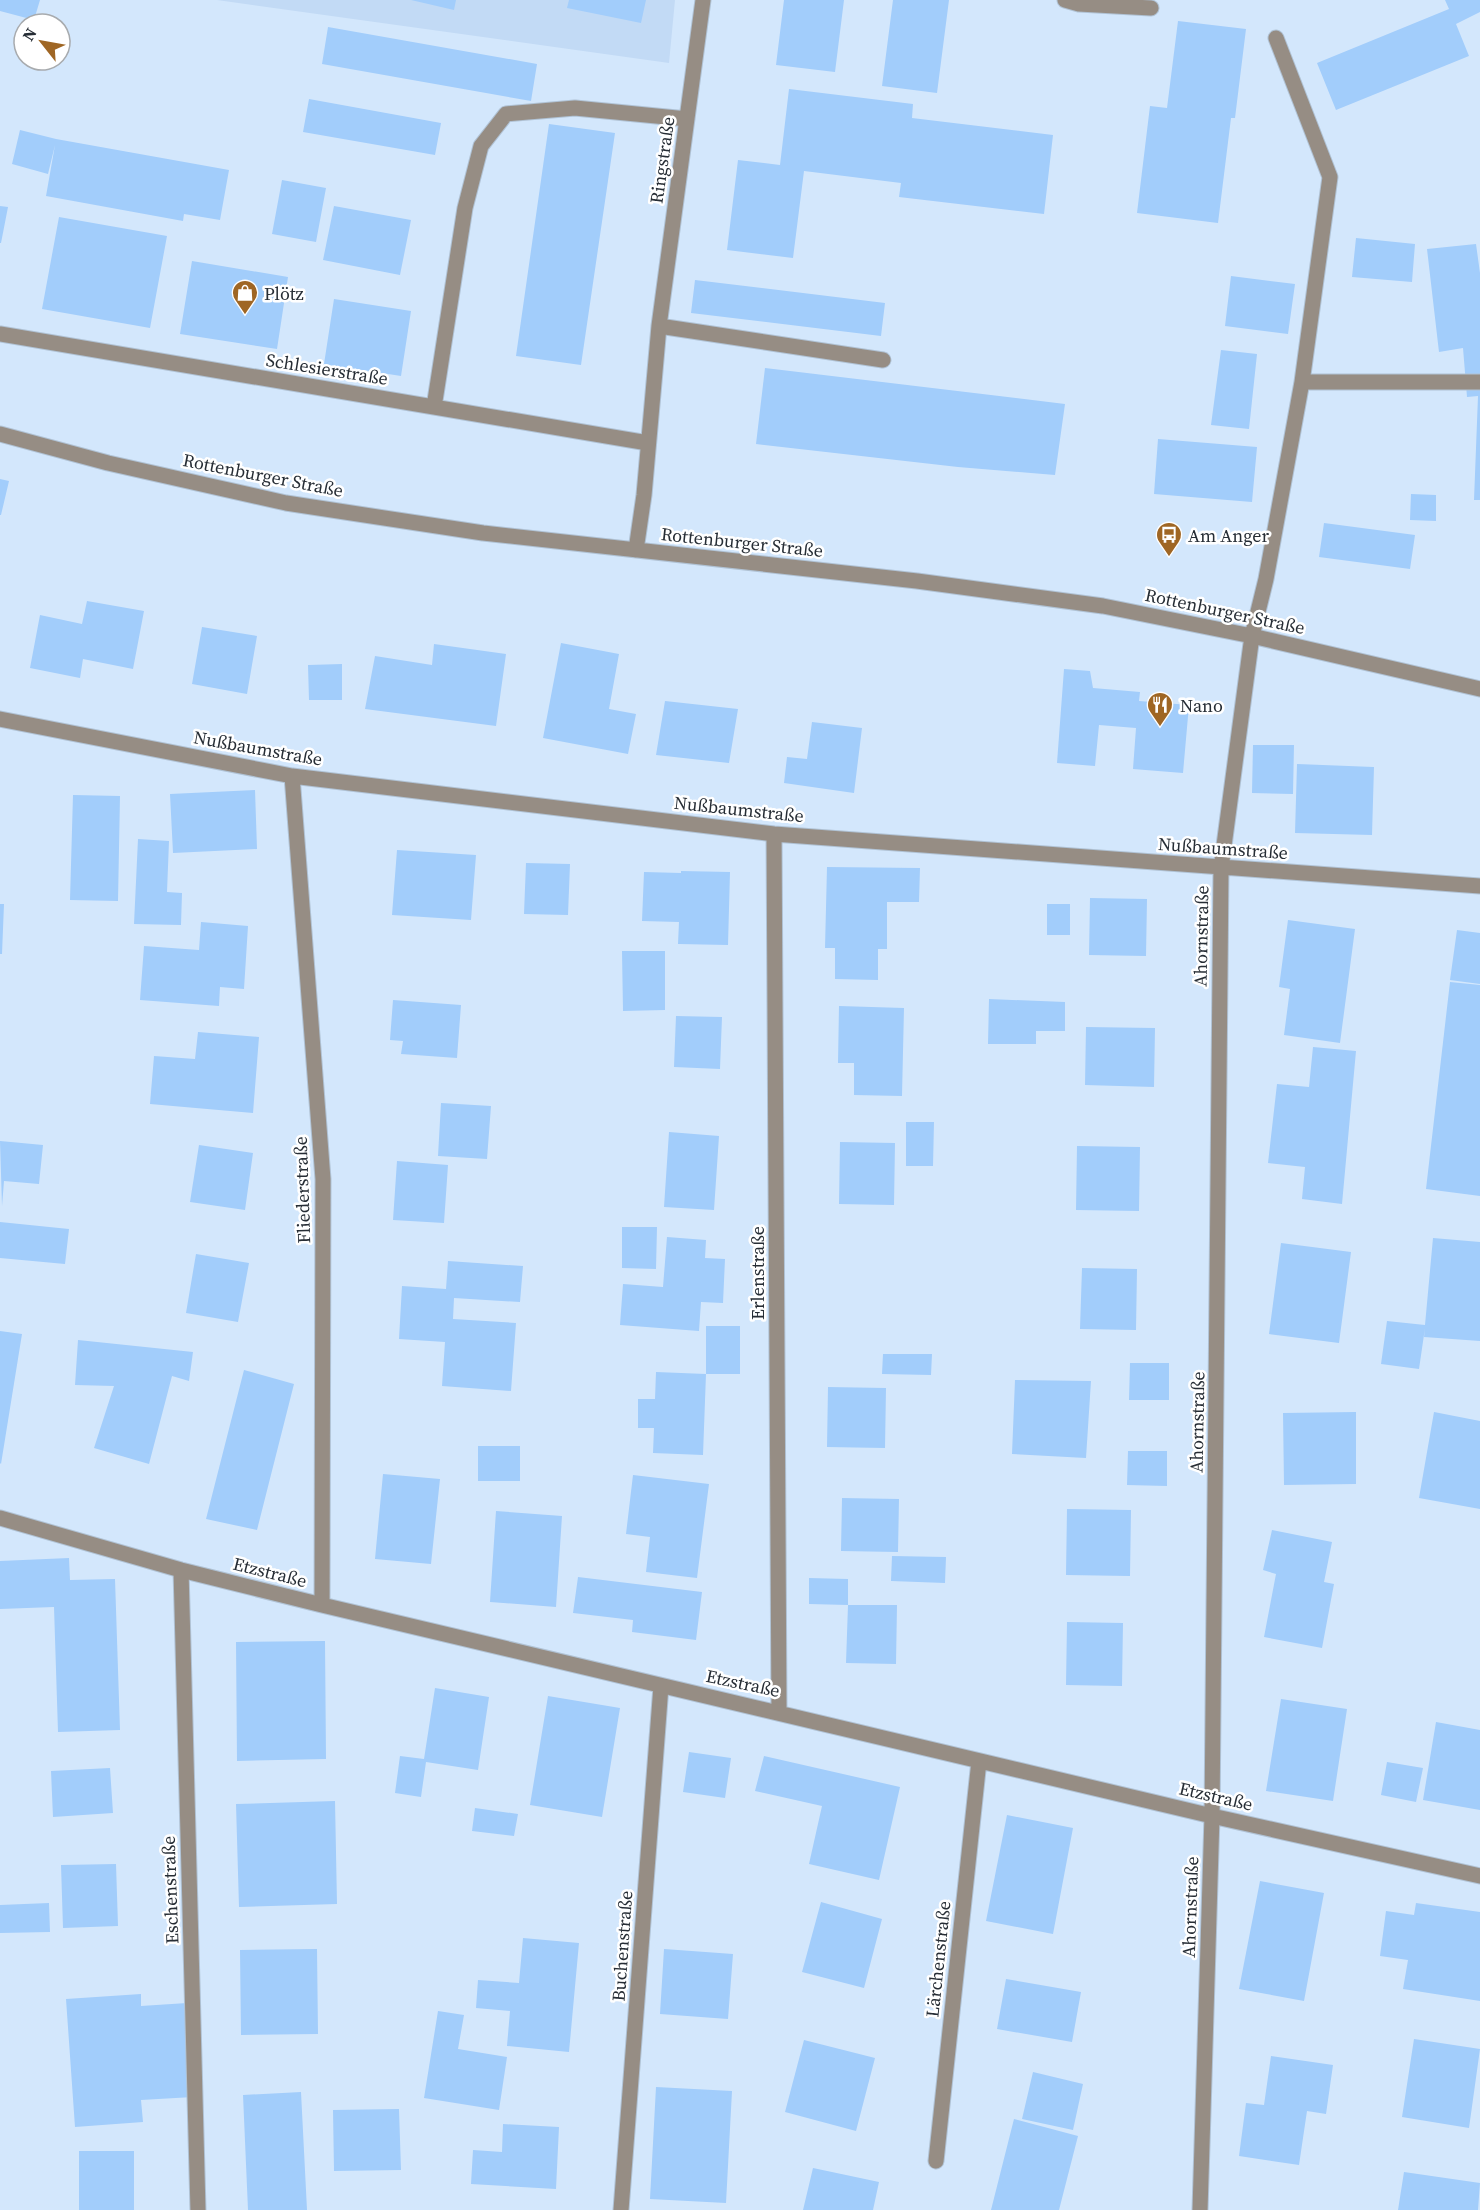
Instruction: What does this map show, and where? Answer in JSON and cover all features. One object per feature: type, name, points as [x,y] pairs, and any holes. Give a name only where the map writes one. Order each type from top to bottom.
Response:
[{"type":"street","name":"Ringstraße","points":[[636,550],[659,326],[703,0]]},
{"type":"street","points":[[1065,0],[1079,4],[1151,8]]},
{"type":"street","points":[[1252,636],[1266,579],[1302,381],[1330,177],[1276,38]]},
{"type":"street","points":[[434,407],[465,208],[482,146],[506,114],[575,108],[687,119]]},
{"type":"street","points":[[659,326],[883,360]]},
{"type":"street","name":"Schlesierstraße","points":[[0,334],[648,443]]},
{"type":"street","points":[[1302,381],[1473,383]]},
{"type":"street","name":"Rottenburger Straße","points":[[0,434],[108,463],[286,503],[483,533],[917,581],[1103,606],[1252,636],[1480,690]]},
{"type":"street","name":"Ahornstraße","points":[[1200,2210],[1212,1816],[1221,868],[1252,636]]},
{"type":"street","name":"Nußbaumstraße","points":[[0,719],[292,776],[774,834],[1480,886]]},
{"type":"street","name":"Fliederstraße","points":[[292,776],[323,1179],[322,1605]]},
{"type":"street","name":"Erlenstraße","points":[[774,834],[779,1711]]},
{"type":"street","name":"Etzstraße","points":[[0,1518],[181,1570],[322,1605],[661,1686],[779,1711],[1212,1816],[1480,1876]]},
{"type":"street","name":"Eschenstraße","points":[[181,1570],[198,2210]]},
{"type":"street","name":"Buchenstraße","points":[[621,2210],[661,1686]]},
{"type":"street","name":"Lärchenstraße","points":[[936,2161],[979,1761]]},
{"type":"shaded area","points":[[217,0],[675,0],[669,63]]},
{"type":"building","points":[[0,0],[40,0],[36,12],[12,12],[12,14],[0,11]]},
{"type":"building","points":[[411,0],[456,0],[454,10]]},
{"type":"building","points":[[569,0],[646,0],[641,23],[567,8]]},
{"type":"building","points":[[784,0],[844,0],[835,72],[776,65]]},
{"type":"building","points":[[893,0],[949,0],[937,93],[882,86]]},
{"type":"building","points":[[1445,0],[1480,0],[1480,12],[1456,24],[1469,56],[1336,110],[1317,63],[1449,9]]},
{"type":"building","points":[[1178,21],[1246,29],[1235,118],[1231,118],[1218,223],[1137,213],[1150,106],[1167,108]]},
{"type":"building","points":[[328,27],[537,64],[531,101],[322,64]]},
{"type":"building","points":[[789,89],[913,104],[912,118],[1053,135],[1044,214],[899,197],[901,183],[804,171],[793,258],[727,250],[738,160],[780,165]]},
{"type":"building","points":[[309,99],[441,123],[435,155],[303,132]]},
{"type":"building","points":[[549,124],[615,133],[581,365],[516,356]]},
{"type":"building","points":[[20,130],[56,139],[229,170],[220,220],[184,214],[183,221],[46,196],[55,145],[48,174],[12,164]]},
{"type":"building","points":[[282,180],[326,188],[316,242],[272,234]]},
{"type":"building","points":[[0,206],[8,207],[1,243],[0,243]]},
{"type":"building","points":[[334,206],[411,220],[400,275],[323,260]]},
{"type":"building","points":[[59,217],[167,236],[150,328],[42,309]]},
{"type":"building","points":[[1356,238],[1415,244],[1412,282],[1352,277]]},
{"type":"building","points":[[1476,244],[1480,273],[1480,500],[1474,500],[1478,396],[1467,397],[1463,348],[1439,352],[1427,249]]},
{"type":"building","points":[[192,261],[288,277],[277,349],[180,334]]},
{"type":"building","points":[[1231,276],[1295,284],[1288,334],[1225,326]]},
{"type":"building","points":[[695,280],[885,303],[881,336],[691,313]]},
{"type":"building","points":[[334,299],[411,311],[401,376],[324,364]]},
{"type":"building","points":[[1221,350],[1257,354],[1249,429],[1211,425]]},
{"type":"building","points":[[765,368],[1065,404],[1055,475],[958,467],[756,444]]},
{"type":"building","points":[[1158,439],[1257,447],[1252,502],[1154,494]]},
{"type":"building","points":[[0,479],[9,481],[1,515],[0,515]]},
{"type":"building","points":[[1411,494],[1436,495],[1436,521],[1410,520]]},
{"type":"building","points":[[1324,523],[1415,535],[1410,569],[1319,557]]},
{"type":"building","points":[[87,601],[144,611],[133,669],[83,659],[80,678],[30,668],[40,615],[82,624]]},
{"type":"building","points":[[202,627],[257,636],[247,694],[192,684]]},
{"type":"building","points":[[561,643],[619,654],[609,709],[636,714],[628,754],[543,738]]},
{"type":"building","points":[[434,644],[506,654],[496,726],[365,709],[375,656],[432,665]]},
{"type":"building","points":[[342,664],[342,700],[309,700],[308,665]]},
{"type":"building","points":[[1064,669],[1090,671],[1093,688],[1140,692],[1139,701],[1189,705],[1183,773],[1133,769],[1136,728],[1099,725],[1095,766],[1057,763]]},
{"type":"building","points":[[665,701],[738,709],[729,763],[656,755]]},
{"type":"building","points":[[812,722],[862,728],[854,793],[784,783],[787,757],[807,759]]},
{"type":"building","points":[[1253,745],[1294,745],[1293,794],[1252,793]]},
{"type":"building","points":[[1297,764],[1374,767],[1372,835],[1295,833]]},
{"type":"building","points":[[255,790],[257,849],[173,853],[170,794]]},
{"type":"building","points":[[73,795],[120,796],[118,901],[70,900]]},
{"type":"building","points":[[138,839],[169,841],[167,892],[182,893],[181,925],[134,924]]},
{"type":"building","points":[[397,850],[476,855],[471,920],[392,915]]},
{"type":"building","points":[[526,863],[570,864],[568,915],[524,914]]},
{"type":"building","points":[[827,867],[920,868],[919,902],[887,902],[887,949],[878,949],[878,980],[835,979],[835,948],[825,948]]},
{"type":"building","points":[[681,871],[730,872],[728,945],[678,944],[679,922],[642,921],[644,872],[681,873]]},
{"type":"building","points":[[1090,898],[1147,899],[1146,956],[1089,955]]},
{"type":"building","points":[[0,904],[4,904],[2,954],[0,954]]},
{"type":"building","points":[[1047,904],[1070,904],[1070,935],[1047,935]]},
{"type":"building","points":[[1288,920],[1355,929],[1340,1043],[1284,1035],[1290,989],[1279,987]]},
{"type":"building","points":[[201,922],[248,926],[244,989],[220,987],[219,1006],[140,1000],[144,946],[199,950]]},
{"type":"building","points":[[1457,930],[1480,933],[1480,984],[1450,980]]},
{"type":"building","points":[[622,951],[665,951],[665,1010],[623,1011]]},
{"type":"building","points":[[1450,982],[1480,985],[1480,1196],[1426,1189]]},
{"type":"building","points":[[989,999],[1065,1002],[1065,1031],[1036,1031],[1036,1044],[988,1044]]},
{"type":"building","points":[[393,1000],[461,1005],[457,1058],[401,1054],[403,1041],[390,1040]]},
{"type":"building","points":[[839,1006],[904,1008],[902,1096],[854,1095],[854,1063],[838,1063]]},
{"type":"building","points":[[676,1016],[722,1017],[720,1069],[674,1067]]},
{"type":"building","points":[[1086,1027],[1155,1028],[1154,1087],[1085,1085]]},
{"type":"building","points":[[198,1032],[259,1037],[253,1113],[150,1104],[154,1056],[195,1059]]},
{"type":"building","points":[[1313,1047],[1356,1051],[1342,1204],[1302,1199],[1305,1167],[1268,1163],[1277,1084],[1309,1087]]},
{"type":"building","points":[[441,1103],[491,1106],[487,1159],[438,1156]]},
{"type":"building","points":[[906,1122],[934,1122],[933,1166],[906,1166]]},
{"type":"building","points":[[669,1132],[719,1136],[714,1210],[664,1207]]},
{"type":"building","points":[[0,1141],[43,1145],[39,1184],[4,1181],[2,1206]]},
{"type":"building","points":[[840,1142],[895,1143],[894,1205],[839,1204]]},
{"type":"building","points":[[199,1145],[253,1153],[245,1210],[190,1202]]},
{"type":"building","points":[[1077,1146],[1140,1147],[1139,1211],[1076,1210]]},
{"type":"building","points":[[397,1161],[448,1165],[444,1223],[393,1220]]},
{"type":"building","points":[[0,1222],[69,1229],[65,1264],[0,1258]]},
{"type":"building","points":[[622,1227],[657,1227],[656,1269],[622,1268]]},
{"type":"building","points":[[667,1237],[706,1240],[705,1258],[725,1259],[723,1303],[701,1302],[699,1331],[620,1325],[623,1284],[663,1287]]},
{"type":"building","points":[[1433,1238],[1480,1242],[1480,1341],[1424,1337],[1425,1328],[1419,1369],[1381,1364],[1387,1321],[1425,1325]]},
{"type":"building","points":[[1281,1243],[1351,1252],[1339,1343],[1269,1334]]},
{"type":"building","points":[[196,1254],[249,1263],[238,1322],[186,1313]]},
{"type":"building","points":[[448,1261],[523,1266],[520,1302],[454,1298],[453,1319],[516,1323],[511,1391],[442,1386],[445,1342],[399,1339],[402,1286],[446,1289]]},
{"type":"building","points":[[1082,1268],[1137,1269],[1136,1330],[1080,1329]]},
{"type":"building","points":[[706,1326],[740,1326],[740,1374],[706,1374]]},
{"type":"building","points":[[0,1331],[22,1334],[1,1464],[0,1463]]},
{"type":"building","points":[[78,1340],[193,1352],[189,1381],[172,1376],[149,1464],[94,1448],[114,1386],[75,1385]]},
{"type":"building","points":[[883,1354],[932,1354],[931,1375],[882,1374]]},
{"type":"building","points":[[1130,1363],[1169,1363],[1169,1400],[1129,1400]]},
{"type":"building","points":[[244,1370],[294,1384],[257,1530],[206,1519]]},
{"type":"building","points":[[656,1372],[706,1374],[703,1455],[653,1453],[654,1428],[638,1428],[638,1399],[655,1399]]},
{"type":"building","points":[[1015,1380],[1091,1381],[1086,1458],[1012,1454]]},
{"type":"building","points":[[828,1387],[886,1388],[885,1448],[827,1447]]},
{"type":"building","points":[[1356,1412],[1356,1484],[1284,1485],[1283,1413]]},
{"type":"building","points":[[1434,1412],[1480,1421],[1480,1509],[1419,1498]]},
{"type":"building","points":[[478,1446],[520,1446],[520,1481],[478,1481]]},
{"type":"building","points":[[1128,1451],[1167,1451],[1167,1486],[1127,1485]]},
{"type":"building","points":[[383,1474],[440,1479],[431,1564],[375,1559]]},
{"type":"building","points":[[633,1475],[709,1484],[697,1578],[646,1572],[650,1537],[626,1534]]},
{"type":"building","points":[[842,1498],[899,1499],[898,1552],[841,1551]]},
{"type":"building","points":[[1067,1509],[1131,1510],[1130,1576],[1066,1575]]},
{"type":"building","points":[[496,1511],[562,1516],[556,1607],[490,1602]]},
{"type":"building","points":[[1272,1530],[1332,1542],[1324,1582],[1334,1584],[1322,1648],[1264,1637],[1276,1574],[1263,1570]]},
{"type":"building","points":[[892,1556],[946,1557],[945,1583],[891,1581]]},
{"type":"building","points":[[69,1558],[70,1580],[115,1579],[120,1730],[58,1732],[54,1607],[0,1609],[0,1561]]},
{"type":"building","points":[[578,1577],[702,1592],[696,1640],[632,1632],[633,1620],[573,1613]]},
{"type":"building","points":[[809,1578],[848,1579],[848,1605],[809,1604]]},
{"type":"building","points":[[848,1605],[897,1605],[896,1664],[846,1663]]},
{"type":"building","points":[[1067,1622],[1123,1623],[1122,1686],[1066,1685]]},
{"type":"building","points":[[325,1641],[326,1759],[237,1761],[236,1642]]},
{"type":"building","points":[[435,1688],[489,1697],[478,1770],[426,1762],[421,1797],[395,1793],[400,1756],[424,1759]]},
{"type":"building","points":[[548,1696],[620,1708],[602,1817],[530,1805]]},
{"type":"building","points":[[1281,1699],[1347,1709],[1333,1801],[1266,1791]]},
{"type":"building","points":[[1436,1722],[1480,1730],[1480,1810],[1423,1800]]},
{"type":"building","points":[[689,1752],[731,1758],[725,1798],[683,1792]]},
{"type":"building","points":[[764,1756],[900,1787],[879,1880],[809,1864],[822,1806],[755,1791]]},
{"type":"building","points":[[1387,1762],[1423,1768],[1416,1802],[1381,1795]]},
{"type":"building","points":[[110,1768],[113,1813],[53,1817],[51,1771]]},
{"type":"building","points":[[335,1801],[337,1904],[239,1907],[236,1804]]},
{"type":"building","points":[[475,1808],[518,1814],[514,1836],[472,1831]]},
{"type":"building","points":[[1007,1815],[1073,1828],[1053,1934],[986,1921]]},
{"type":"building","points":[[116,1864],[118,1926],[63,1928],[61,1865]]},
{"type":"building","points":[[1260,1881],[1324,1893],[1304,2001],[1239,1989]]},
{"type":"building","points":[[821,1902],[882,1919],[864,1988],[802,1972]]},
{"type":"building","points":[[49,1903],[50,1932],[0,1933],[0,1905]]},
{"type":"building","points":[[1416,1903],[1480,1912],[1480,2001],[1403,1989],[1408,1960],[1380,1956],[1386,1911],[1414,1915]]},
{"type":"building","points":[[523,1938],[579,1943],[569,2052],[507,2046],[510,2011],[476,2008],[478,1980],[519,1983]]},
{"type":"building","points":[[317,1949],[318,2034],[241,2035],[240,1950]]},
{"type":"building","points":[[664,1949],[733,1954],[728,2019],[660,2014]]},
{"type":"building","points":[[1006,1979],[1081,1992],[1072,2042],[997,2029]]},
{"type":"building","points":[[141,1994],[141,2006],[187,2003],[193,2097],[141,2100],[143,2122],[75,2127],[66,1999]]},
{"type":"building","points":[[438,2011],[464,2015],[458,2049],[507,2057],[499,2110],[424,2098]]},
{"type":"building","points":[[1414,2039],[1480,2049],[1469,2128],[1402,2117]]},
{"type":"building","points":[[804,2040],[875,2058],[856,2131],[785,2112]]},
{"type":"building","points":[[1271,2056],[1333,2065],[1326,2114],[1307,2111],[1299,2165],[1239,2156],[1246,2103],[1264,2105]]},
{"type":"building","points":[[1033,2072],[1083,2084],[1073,2130],[1022,2119]]},
{"type":"building","points":[[656,2087],[732,2091],[726,2203],[650,2199]]},
{"type":"building","points":[[301,2092],[307,2210],[248,2210],[243,2095]]},
{"type":"building","points":[[399,2109],[401,2170],[334,2171],[333,2110]]},
{"type":"building","points":[[1014,2119],[1078,2136],[1059,2210],[991,2210]]},
{"type":"building","points":[[503,2124],[559,2127],[556,2189],[471,2184],[473,2150],[502,2152]]},
{"type":"building","points":[[79,2151],[134,2151],[134,2210],[79,2210]]},
{"type":"building","points":[[813,2168],[879,2182],[873,2210],[803,2210]]},
{"type":"building","points":[[1404,2172],[1480,2183],[1478,2210],[1398,2210]]},
{"type":"place","name":"Plötz","points":[[245,316]]},
{"type":"place","name":"Am Anger","points":[[1169,558]]},
{"type":"place","name":"Nano","points":[[1160,728]]}]
